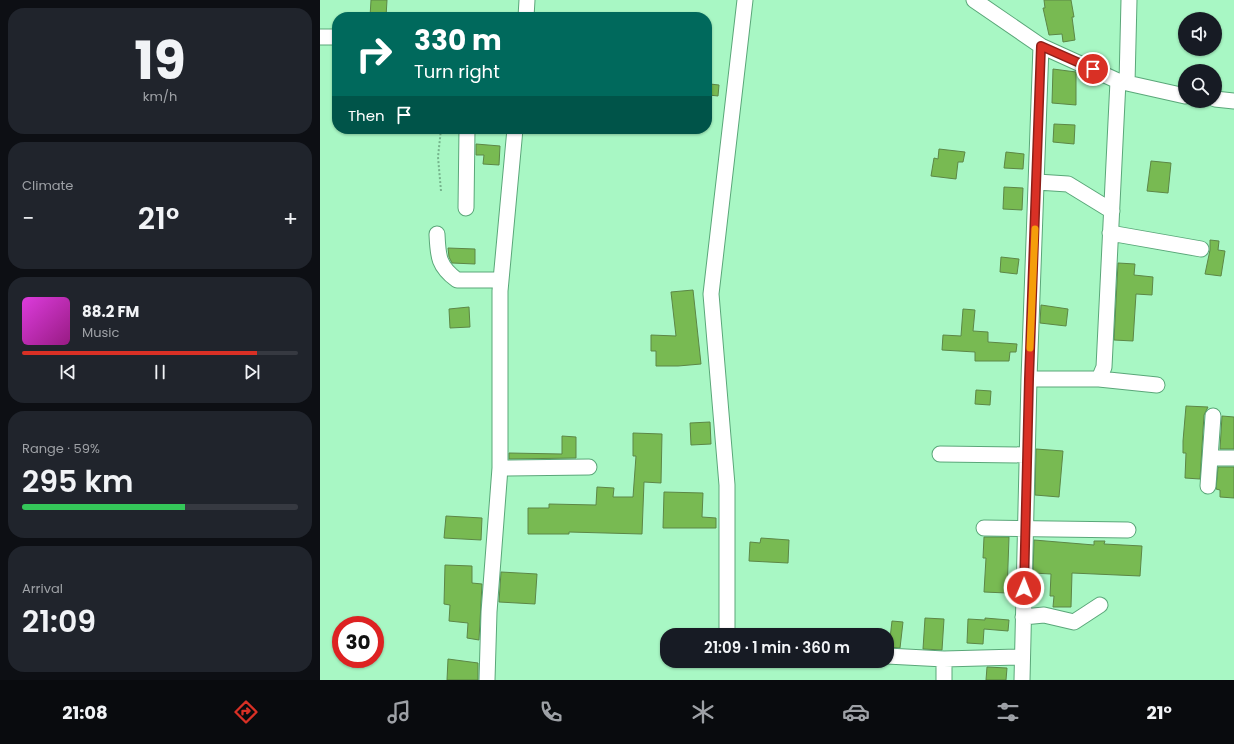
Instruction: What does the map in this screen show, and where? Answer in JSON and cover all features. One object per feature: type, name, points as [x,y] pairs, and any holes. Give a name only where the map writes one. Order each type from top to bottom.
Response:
[{"type":"street","points":[[526,12],[527,0]]},
{"type":"street","points":[[727,628],[728,485],[711,294],[745,0]]},
{"type":"street","points":[[974,0],[1041,46],[1123,82],[1178,94]]},
{"type":"street","points":[[1099,379],[1104,367],[1110,234],[1129,0]]},
{"type":"street","points":[[320,37],[332,37]]},
{"type":"street","points":[[1022,680],[1029,379],[1041,46]]},
{"type":"street","points":[[1222,100],[1234,101]]},
{"type":"street","points":[[466,208],[467,134]]},
{"type":"street","points":[[487,680],[489,612],[500,468],[501,280],[515,134]]},
{"type":"street","points":[[1036,182],[1068,184],[1112,211]]},
{"type":"street","points":[[437,234],[438,257],[444,268],[457,280],[501,280]]},
{"type":"street","points":[[1110,234],[1201,248]]},
{"type":"street","points":[[1029,379],[1099,379],[1157,384]]},
{"type":"street","points":[[1208,486],[1213,416]]},
{"type":"street","points":[[940,454],[1027,455]]},
{"type":"street","points":[[1210,458],[1234,458]]},
{"type":"street","points":[[500,468],[589,467]]},
{"type":"street","points":[[984,528],[1128,530]]},
{"type":"street","points":[[1023,617],[1044,615],[1074,622],[1100,605]]},
{"type":"street","points":[[894,656],[944,659],[1022,657]]},
{"type":"street","points":[[944,659],[944,680]]},
{"type":"path","points":[[440,134],[438,157],[441,191]]},
{"type":"building","points":[[371,0],[387,0],[386,12],[370,12]]},
{"type":"building","points":[[1044,0],[1071,0],[1074,17],[1072,17],[1075,40],[1063,42],[1062,34],[1049,35],[1043,8],[1045,8]]},
{"type":"building","points":[[1053,69],[1076,72],[1076,105],[1052,103]]},
{"type":"building","points":[[712,84],[719,85],[718,96],[712,95]]},
{"type":"building","points":[[1054,124],[1075,125],[1074,144],[1053,142]]},
{"type":"building","points":[[476,144],[500,146],[499,165],[483,164],[484,155],[476,155]]},
{"type":"building","points":[[939,149],[965,152],[963,162],[958,162],[956,179],[931,176],[934,158],[938,159]]},
{"type":"building","points":[[1006,152],[1024,154],[1023,169],[1004,168]]},
{"type":"building","points":[[1151,161],[1171,163],[1168,193],[1147,191]]},
{"type":"building","points":[[1004,187],[1023,188],[1022,210],[1003,209]]},
{"type":"building","points":[[1210,240],[1219,241],[1218,250],[1225,251],[1221,276],[1205,274],[1210,250]]},
{"type":"building","points":[[448,248],[475,249],[475,264],[452,263],[449,257]]},
{"type":"building","points":[[1001,257],[1019,259],[1017,274],[1000,272]]},
{"type":"building","points":[[1118,263],[1135,264],[1134,275],[1153,277],[1152,295],[1136,294],[1133,341],[1114,340]]},
{"type":"building","points":[[693,290],[701,364],[656,366],[656,351],[651,351],[651,335],[676,336],[671,292]]},
{"type":"building","points":[[1041,305],[1068,309],[1066,326],[1040,323]]},
{"type":"building","points":[[469,307],[470,327],[450,328],[449,309]]},
{"type":"building","points":[[963,309],[975,310],[973,331],[988,332],[988,342],[1017,344],[1016,352],[1010,352],[1009,361],[975,361],[975,352],[942,350],[943,335],[961,336]]},
{"type":"building","points":[[976,390],[991,391],[990,405],[975,404]]},
{"type":"building","points":[[1186,406],[1208,407],[1204,415],[1200,479],[1185,478],[1186,453],[1183,453],[1183,441]]},
{"type":"building","points":[[1222,416],[1234,417],[1234,449],[1220,449]]},
{"type":"building","points":[[710,422],[711,444],[691,445],[690,423]]},
{"type":"building","points":[[633,433],[662,434],[661,483],[644,482],[642,534],[569,532],[569,534],[528,534],[528,508],[549,508],[549,504],[596,505],[597,487],[614,488],[613,497],[633,497],[636,456],[633,456]]},
{"type":"building","points":[[562,436],[576,437],[576,458],[509,459],[509,453],[562,454]]},
{"type":"building","points":[[1036,449],[1063,451],[1059,497],[1035,495]]},
{"type":"building","points":[[1218,467],[1234,467],[1234,498],[1220,497],[1220,490],[1216,489]]},
{"type":"building","points":[[664,492],[703,493],[702,517],[716,518],[716,528],[663,528]]},
{"type":"building","points":[[446,516],[482,518],[481,540],[444,538]]},
{"type":"building","points":[[984,537],[1009,537],[1007,593],[984,592],[986,558],[983,558]]},
{"type":"building","points":[[761,538],[789,540],[788,563],[749,561],[750,542],[760,543]]},
{"type":"building","points":[[1034,540],[1094,545],[1094,541],[1105,541],[1104,544],[1142,546],[1140,576],[1072,573],[1071,607],[1053,607],[1054,596],[1050,596],[1051,574],[1033,573]]},
{"type":"building","points":[[445,565],[472,566],[472,583],[482,584],[479,640],[467,638],[468,623],[449,621],[450,605],[444,604]]},
{"type":"building","points":[[501,572],[537,574],[535,604],[499,602]]},
{"type":"building","points":[[925,618],[944,619],[942,650],[923,649]]},
{"type":"building","points":[[985,618],[1009,620],[1008,631],[984,629],[983,644],[967,643],[968,619],[985,620]]},
{"type":"building","points":[[892,621],[903,622],[900,648],[894,647],[894,628],[891,628]]},
{"type":"building","points":[[448,659],[478,663],[478,680],[447,680]]},
{"type":"building","points":[[987,667],[1007,668],[1006,680],[986,680]]},
{"type":"slow traffic","points":[[1030,348],[1035,229]]},
{"type":"route","points":[[1024,588],[1029,379],[1041,46],[1093,69]]}]
